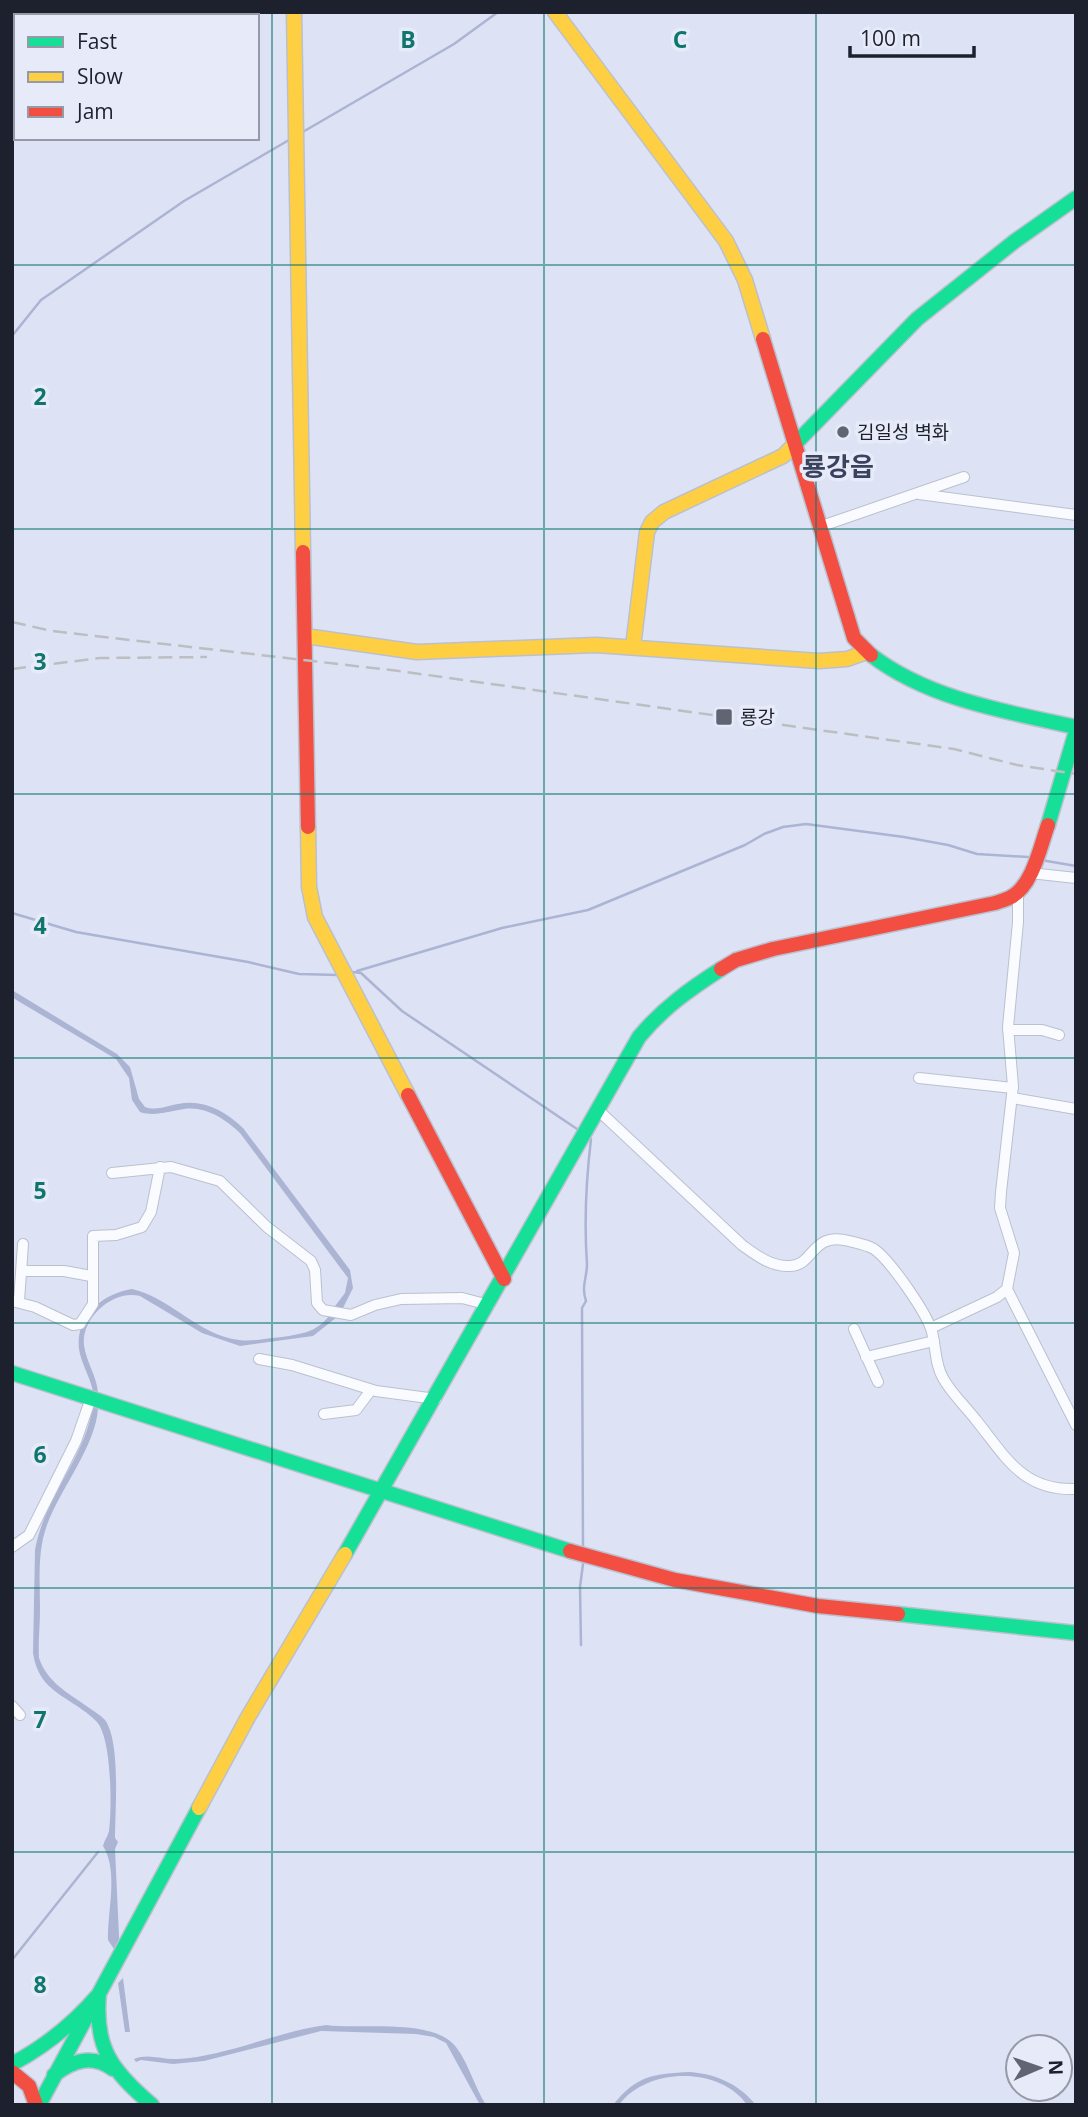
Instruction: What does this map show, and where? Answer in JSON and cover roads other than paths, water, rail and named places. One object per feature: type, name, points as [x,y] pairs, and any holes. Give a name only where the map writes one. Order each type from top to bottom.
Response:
[{"type":"main road","points":[[294,12],[309,887],[315,917],[504,1279]]},
{"type":"main road","points":[[37,2105],[248,1717],[436,1399],[639,1037],[655,1018],[682,994],[736,960],[773,949],[995,904],[1012,897],[1033,863],[1053,811],[1076,729],[944,694],[878,663],[864,653],[854,638],[745,280],[734,255],[649,136],[555,12]]},
{"type":"main road","points":[[633,647],[647,532],[652,522],[663,512],[783,456],[917,319],[1015,241],[1076,198]]},
{"type":"main road","points":[[305,636],[417,652],[556,646],[633,647],[819,661],[847,659],[864,653]]},
{"type":"main road","points":[[12,1373],[570,1551],[675,1580],[818,1606],[1076,1633]]},
{"type":"main road","points":[[12,2064],[62,2034],[99,1994]]},
{"type":"main road","points":[[99,1994],[97,2032],[108,2062],[118,2074]]},
{"type":"main road","points":[[54,2074],[76,2061],[100,2061],[152,2105]]},
{"type":"main road","points":[[12,2073],[29,2086],[37,2105]]},
{"type":"street","points":[[819,527],[964,477]]},
{"type":"street","points":[[919,494],[1076,515]]},
{"type":"street","points":[[1033,863],[1076,878]]},
{"type":"street","points":[[1018,891],[1018,922],[1008,1030],[1012,1093],[1000,1208],[1014,1253],[1007,1289],[1076,1425]]},
{"type":"street","points":[[1008,1030],[1042,1030],[1059,1035]]},
{"type":"street","points":[[919,1078],[1012,1093],[1076,1110]]},
{"type":"street","points":[[598,1110],[757,1256],[791,1267],[824,1241],[833,1238],[873,1249],[888,1263],[917,1300],[931,1328],[943,1379],[1011,1465],[1042,1486],[1063,1490],[1076,1489]]},
{"type":"street","points":[[23,1244],[22,1271],[15,1301],[76,1326],[93,1304],[93,1236],[123,1234],[142,1227],[151,1212],[160,1167]]},
{"type":"street","points":[[111,1173],[172,1167],[212,1177],[226,1185],[260,1221],[311,1261],[315,1270],[317,1303],[323,1310],[351,1315],[375,1305],[401,1299],[461,1298],[489,1305]]},
{"type":"street","points":[[22,1271],[64,1271],[91,1276]]},
{"type":"street","points":[[931,1328],[997,1297],[1007,1289]]},
{"type":"street","points":[[854,1329],[878,1382]]},
{"type":"street","points":[[866,1357],[934,1341]]},
{"type":"street","points":[[259,1359],[292,1365],[371,1390],[436,1399]]},
{"type":"street","points":[[324,1414],[356,1410],[371,1390]]},
{"type":"street","points":[[12,1548],[29,1535],[96,1399]]},
{"type":"street","points":[[12,1706],[20,1715]]},
{"type":"water","points":[[12,990],[117,1054],[130,1067],[139,1099],[145,1107],[197,1103],[229,1116],[243,1128],[350,1270],[353,1288],[341,1312],[332,1310],[345,1293],[348,1278],[240,1133],[221,1118],[200,1110],[184,1109],[157,1114],[140,1112],[132,1100],[129,1078],[116,1059],[18,1001],[12,997]]},
{"type":"water","points":[[132,1289],[159,1300],[210,1331],[239,1340],[260,1340],[302,1333],[319,1326],[329,1316],[337,1317],[313,1336],[240,1346],[202,1333],[140,1296],[119,1297],[93,1316],[84,1335],[85,1351],[98,1393],[93,1391],[80,1354],[79,1337],[82,1327],[86,1317],[101,1301],[121,1291]]},
{"type":"water","points":[[93,1406],[98,1408],[91,1437],[53,1511],[44,1535],[40,1567],[39,1658],[47,1674],[66,1692],[101,1716],[110,1730],[115,1760],[115,1838],[118,1842],[115,1849],[119,1944],[114,1949],[108,1940],[111,1880],[108,1856],[103,1846],[109,1831],[110,1807],[110,1773],[105,1741],[96,1721],[49,1686],[36,1667],[33,1653],[35,1550],[47,1513],[82,1443]]},
{"type":"water","points":[[123,1978],[130,2032],[125,2032],[118,1983]]},
{"type":"water","points":[[326,2025],[414,2028],[445,2038],[461,2054],[486,2105],[480,2105],[446,2043],[434,2037],[416,2034],[321,2031],[204,2061],[173,2064],[141,2060],[136,2062],[134,2059],[196,2057]]},
{"type":"water","points":[[690,2072],[726,2081],[742,2091],[756,2105],[747,2105],[735,2092],[720,2083],[683,2076],[647,2083],[631,2092],[619,2105],[613,2105],[630,2087],[647,2078]]},
{"type":"waterway","points":[[301,133],[454,44],[498,12]]},
{"type":"waterway","points":[[12,336],[41,300],[184,201],[289,140]]},
{"type":"waterway","points":[[357,971],[502,928],[588,910],[783,827],[806,824],[904,837],[948,845],[977,854],[1028,857]]},
{"type":"waterway","points":[[1041,860],[1076,866]]},
{"type":"waterway","points":[[12,913],[76,932],[248,962],[299,974],[338,975]]},
{"type":"waterway","points":[[352,972],[361,973],[402,1011],[580,1131]]},
{"type":"waterway","points":[[583,1546],[582,1308],[586,1301],[586,1202],[591,1139],[588,1137]]},
{"type":"waterway","points":[[581,1645],[580,1587],[583,1564]]},
{"type":"waterway","points":[[12,1960],[98,1852]]},
{"type":"railway","points":[[12,622],[52,631],[399,671],[954,749],[1017,765],[1076,774]]},
{"type":"railway","points":[[12,669],[100,658],[207,657]]},
{"type":"place","name":"김일성 벽화","points":[[843,432]]},
{"type":"place","name":"룡강","points":[[724,717]]},
{"type":"district","name":"룡강읍","points":[[838,467]]}]
